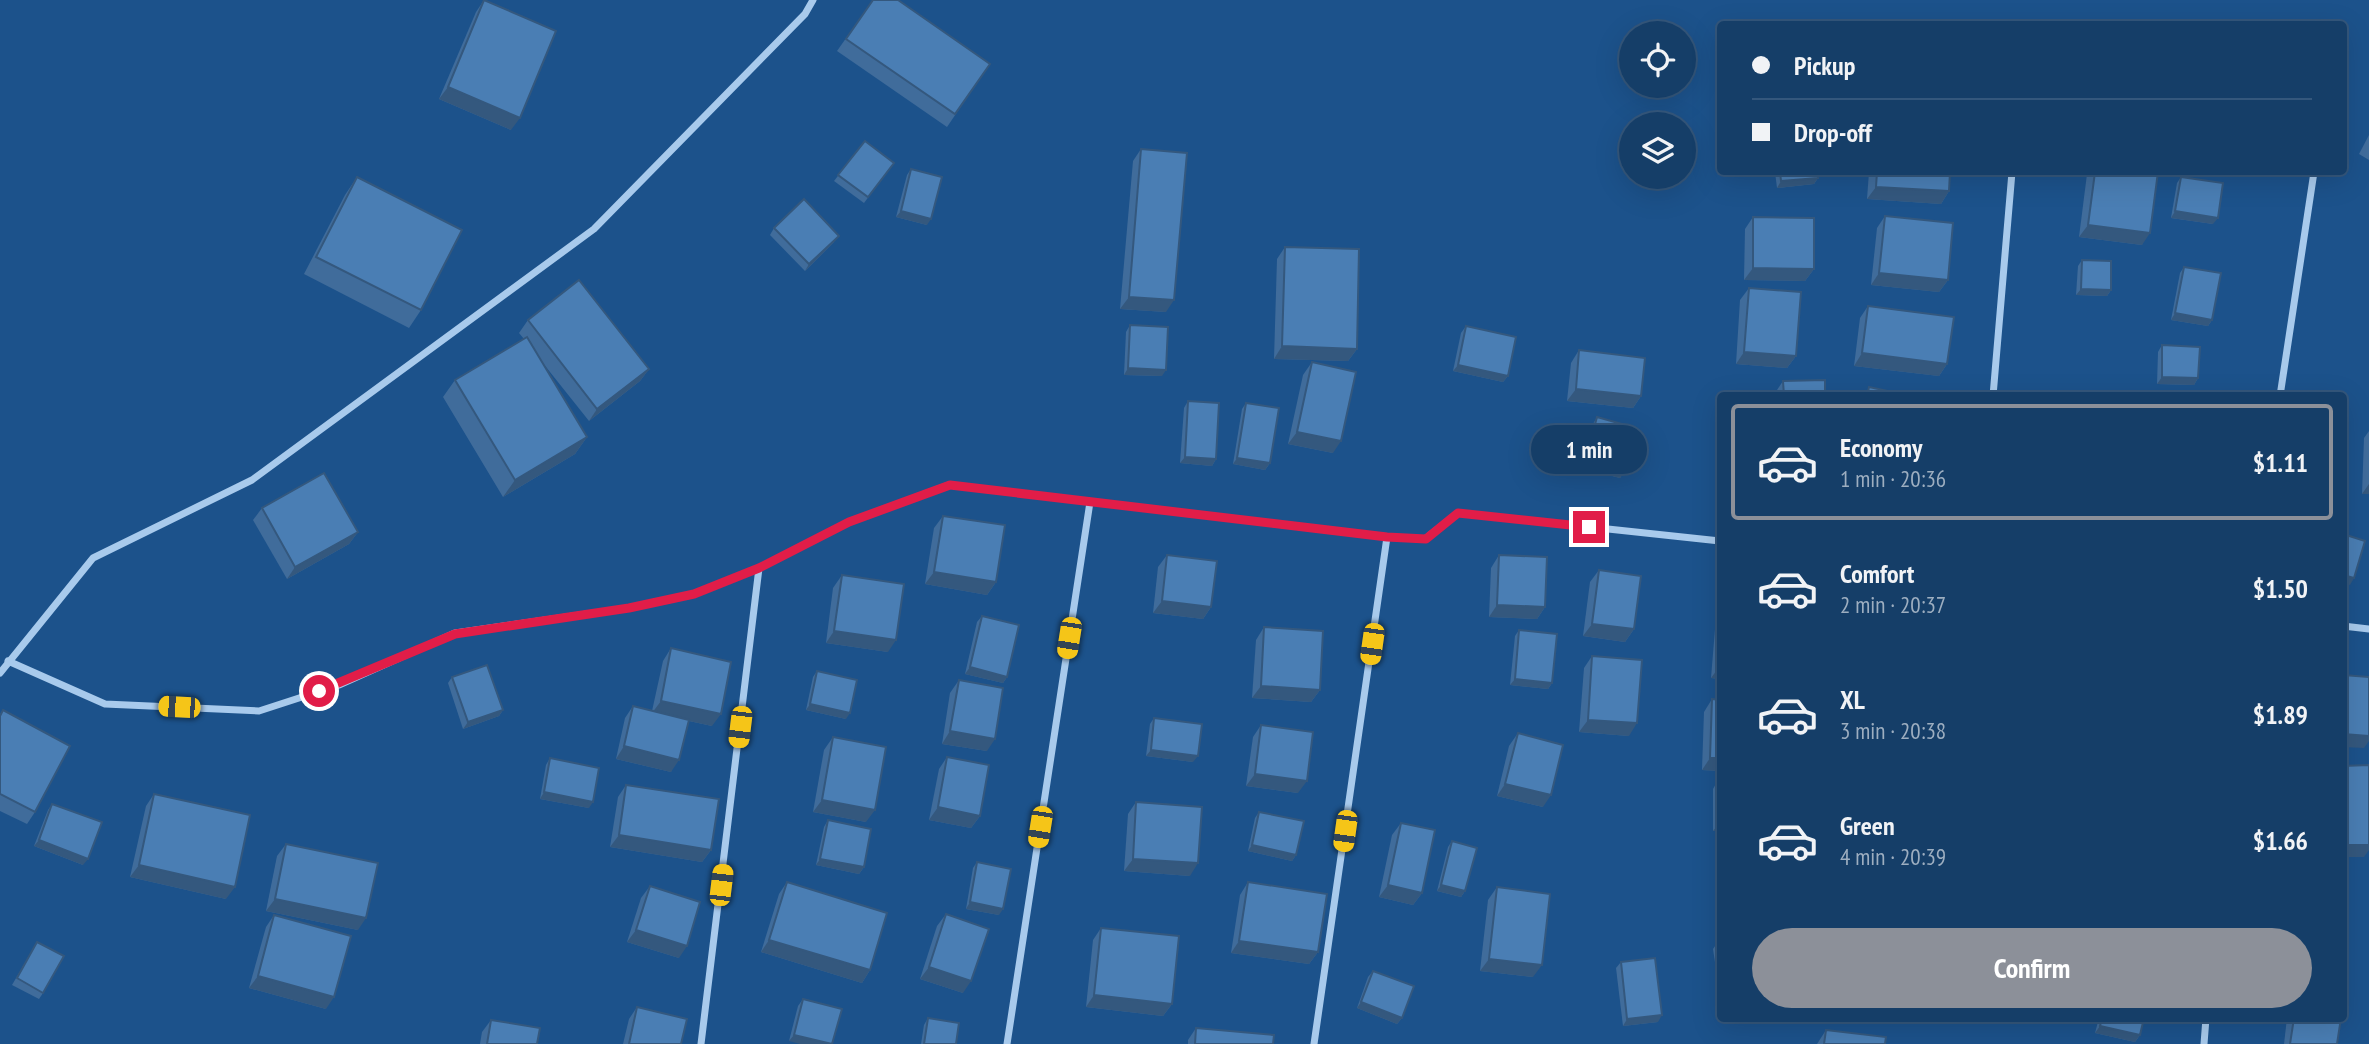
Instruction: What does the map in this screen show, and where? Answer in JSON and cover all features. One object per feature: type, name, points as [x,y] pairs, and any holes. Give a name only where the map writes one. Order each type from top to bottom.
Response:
[{"type":"street","points":[[0,673],[93,558],[252,480],[594,229],[805,14],[813,0]]},
{"type":"street","points":[[1993,392],[2012,175]]},
{"type":"street","points":[[2281,392],[2314,175]]},
{"type":"street","points":[[8,661],[105,704],[259,711],[339,685],[455,634],[655,603],[694,594],[759,568],[849,522],[950,485],[1387,537],[1426,539],[1458,513],[1717,541]]},
{"type":"street","points":[[1007,1044],[1090,502]]},
{"type":"street","points":[[1314,1044],[1387,537]]},
{"type":"street","points":[[701,1044],[759,568]]},
{"type":"street","points":[[2347,626],[2369,629]]},
{"type":"street","points":[[2204,1044],[2206,1022]]},
{"type":"building","points":[[484,0],[556,31],[520,118],[448,87]]},
{"type":"building","points":[[873,0],[898,0],[990,64],[955,114],[846,39]]},
{"type":"building","points":[[865,141],[894,163],[868,197],[838,175]]},
{"type":"building","points":[[1141,149],[1187,153],[1174,300],[1129,297]]},
{"type":"building","points":[[911,169],[942,177],[931,219],[901,211]]},
{"type":"building","points":[[1780,175],[1818,175],[1818,178],[1781,181]]},
{"type":"building","points":[[1877,175],[1950,175],[1949,191],[1876,187]]},
{"type":"building","points":[[2095,175],[2158,175],[2150,233],[2088,225]]},
{"type":"building","points":[[357,177],[462,230],[421,310],[316,257]]},
{"type":"building","points":[[2181,177],[2223,183],[2218,218],[2175,211]]},
{"type":"building","points":[[804,199],[839,236],[809,264],[774,228]]},
{"type":"building","points":[[1885,216],[1953,223],[1948,280],[1879,273]]},
{"type":"building","points":[[1753,217],[1814,218],[1814,269],[1753,268]]},
{"type":"building","points":[[1285,247],[1359,249],[1357,349],[1282,346]]},
{"type":"building","points":[[2082,260],[2111,261],[2111,290],[2081,289]]},
{"type":"building","points":[[2184,267],[2221,273],[2212,320],[2175,313]]},
{"type":"building","points":[[579,280],[649,369],[597,409],[528,320]]},
{"type":"building","points":[[1749,288],[1801,292],[1796,356],[1744,352]]},
{"type":"building","points":[[1868,306],[1954,317],[1947,364],[1862,353]]},
{"type":"building","points":[[1130,325],[1168,327],[1166,370],[1128,368]]},
{"type":"building","points":[[1466,326],[1516,337],[1508,376],[1458,365]]},
{"type":"building","points":[[527,337],[587,437],[515,480],[455,380]]},
{"type":"building","points":[[2162,345],[2200,347],[2198,378],[2162,377]]},
{"type":"building","points":[[1579,350],[1645,358],[1641,396],[1576,389]]},
{"type":"building","points":[[1312,362],[1356,372],[1341,441],[1297,432]]},
{"type":"building","points":[[1825,380],[1825,392],[1784,392],[1783,381]]},
{"type":"building","points":[[1869,387],[1892,392],[1868,392]]},
{"type":"building","points":[[1188,401],[1219,403],[1216,459],[1185,457]]},
{"type":"building","points":[[1246,403],[1279,408],[1270,463],[1237,458]]},
{"type":"building","points":[[1597,417],[1636,428],[1624,472],[1585,461]]},
{"type":"building","points":[[324,473],[358,532],[295,567],[262,508]]},
{"type":"building","points":[[943,516],[1005,525],[996,582],[934,572]]},
{"type":"building","points":[[2347,535],[2365,541],[2354,578],[2347,576]]},
{"type":"building","points":[[1167,555],[1217,561],[1211,607],[1162,601]]},
{"type":"building","points":[[1499,555],[1547,557],[1545,607],[1497,605]]},
{"type":"building","points":[[1599,570],[1641,576],[1634,629],[1592,624]]},
{"type":"building","points":[[842,575],[904,584],[896,640],[834,631]]},
{"type":"building","points":[[982,616],[1019,625],[1007,677],[970,667]]},
{"type":"building","points":[[1264,627],[1323,631],[1320,690],[1261,686]]},
{"type":"building","points":[[1519,630],[1557,634],[1552,683],[1515,679]]},
{"type":"building","points":[[671,648],[731,662],[721,714],[661,701]]},
{"type":"building","points":[[1592,656],[1642,660],[1637,723],[1588,720]]},
{"type":"building","points":[[487,665],[503,710],[468,722],[452,677]]},
{"type":"building","points":[[817,671],[857,680],[850,713],[810,704]]},
{"type":"building","points":[[2347,675],[2369,677],[2369,736],[2347,734]]},
{"type":"building","points":[[959,680],[1003,688],[995,739],[950,731]]},
{"type":"building","points":[[1712,699],[1717,700],[1717,758],[1710,758]]},
{"type":"building","points":[[633,706],[689,720],[679,760],[624,746]]},
{"type":"building","points":[[3,710],[70,746],[35,812],[0,794],[0,716]]},
{"type":"building","points":[[1154,718],[1202,724],[1198,756],[1151,750]]},
{"type":"building","points":[[1261,725],[1313,732],[1307,781],[1255,774]]},
{"type":"building","points":[[1518,733],[1563,745],[1551,795],[1505,784]]},
{"type":"building","points":[[833,737],[886,747],[875,810],[822,800]]},
{"type":"building","points":[[947,757],[989,765],[980,816],[938,807]]},
{"type":"building","points":[[550,758],[599,768],[593,802],[544,792]]},
{"type":"building","points":[[2369,765],[2369,845],[2347,845],[2347,766]]},
{"type":"building","points":[[626,785],[719,799],[711,850],[619,835]]},
{"type":"building","points":[[154,794],[250,815],[235,887],[139,865]]},
{"type":"building","points":[[1136,802],[1202,807],[1198,863],[1133,859]]},
{"type":"building","points":[[52,804],[102,822],[88,859],[39,840]]},
{"type":"building","points":[[1259,812],[1304,821],[1296,855],[1252,845]]},
{"type":"building","points":[[828,820],[871,829],[864,867],[820,859]]},
{"type":"building","points":[[1401,823],[1435,830],[1422,893],[1388,885]]},
{"type":"building","points":[[1452,841],[1477,848],[1465,891],[1441,885]]},
{"type":"building","points":[[286,844],[378,863],[366,918],[275,899]]},
{"type":"building","points":[[977,862],[1011,869],[1003,909],[970,902]]},
{"type":"building","points":[[787,882],[887,913],[870,970],[769,940]]},
{"type":"building","points":[[1248,882],[1327,894],[1318,952],[1239,941]]},
{"type":"building","points":[[650,886],[700,902],[687,946],[636,930]]},
{"type":"building","points":[[1497,887],[1550,894],[1542,965],[1489,959]]},
{"type":"building","points":[[946,914],[989,929],[971,981],[929,967]]},
{"type":"building","points":[[274,915],[351,936],[334,997],[258,976]]},
{"type":"building","points":[[1101,928],[1179,936],[1172,1004],[1094,995]]},
{"type":"building","points":[[37,942],[64,956],[43,993],[17,978]]},
{"type":"building","points":[[1655,958],[1662,1015],[1627,1019],[1621,962]]},
{"type":"building","points":[[1373,971],[1414,986],[1402,1018],[1361,1002]]},
{"type":"building","points":[[803,999],[842,1009],[832,1044],[794,1035]]},
{"type":"building","points":[[637,1007],[687,1019],[681,1044],[629,1044]]},
{"type":"building","points":[[928,1018],[959,1023],[956,1044],[924,1044]]},
{"type":"building","points":[[491,1020],[540,1028],[537,1044],[487,1044]]},
{"type":"building","points":[[2101,1022],[2143,1022],[2140,1035],[2100,1026]]},
{"type":"building","points":[[2293,1022],[2340,1022],[2337,1044],[2290,1044]]},
{"type":"building","points":[[1196,1028],[1274,1035],[1273,1044],[1195,1044]]},
{"type":"building","points":[[1826,1030],[1886,1037],[1885,1044],[1824,1044]]},
{"type":"route","points":[[319,691],[339,685],[455,634],[629,608],[694,594],[759,568],[849,522],[950,485],[1387,537],[1426,539],[1458,513],[1589,527]]}]
